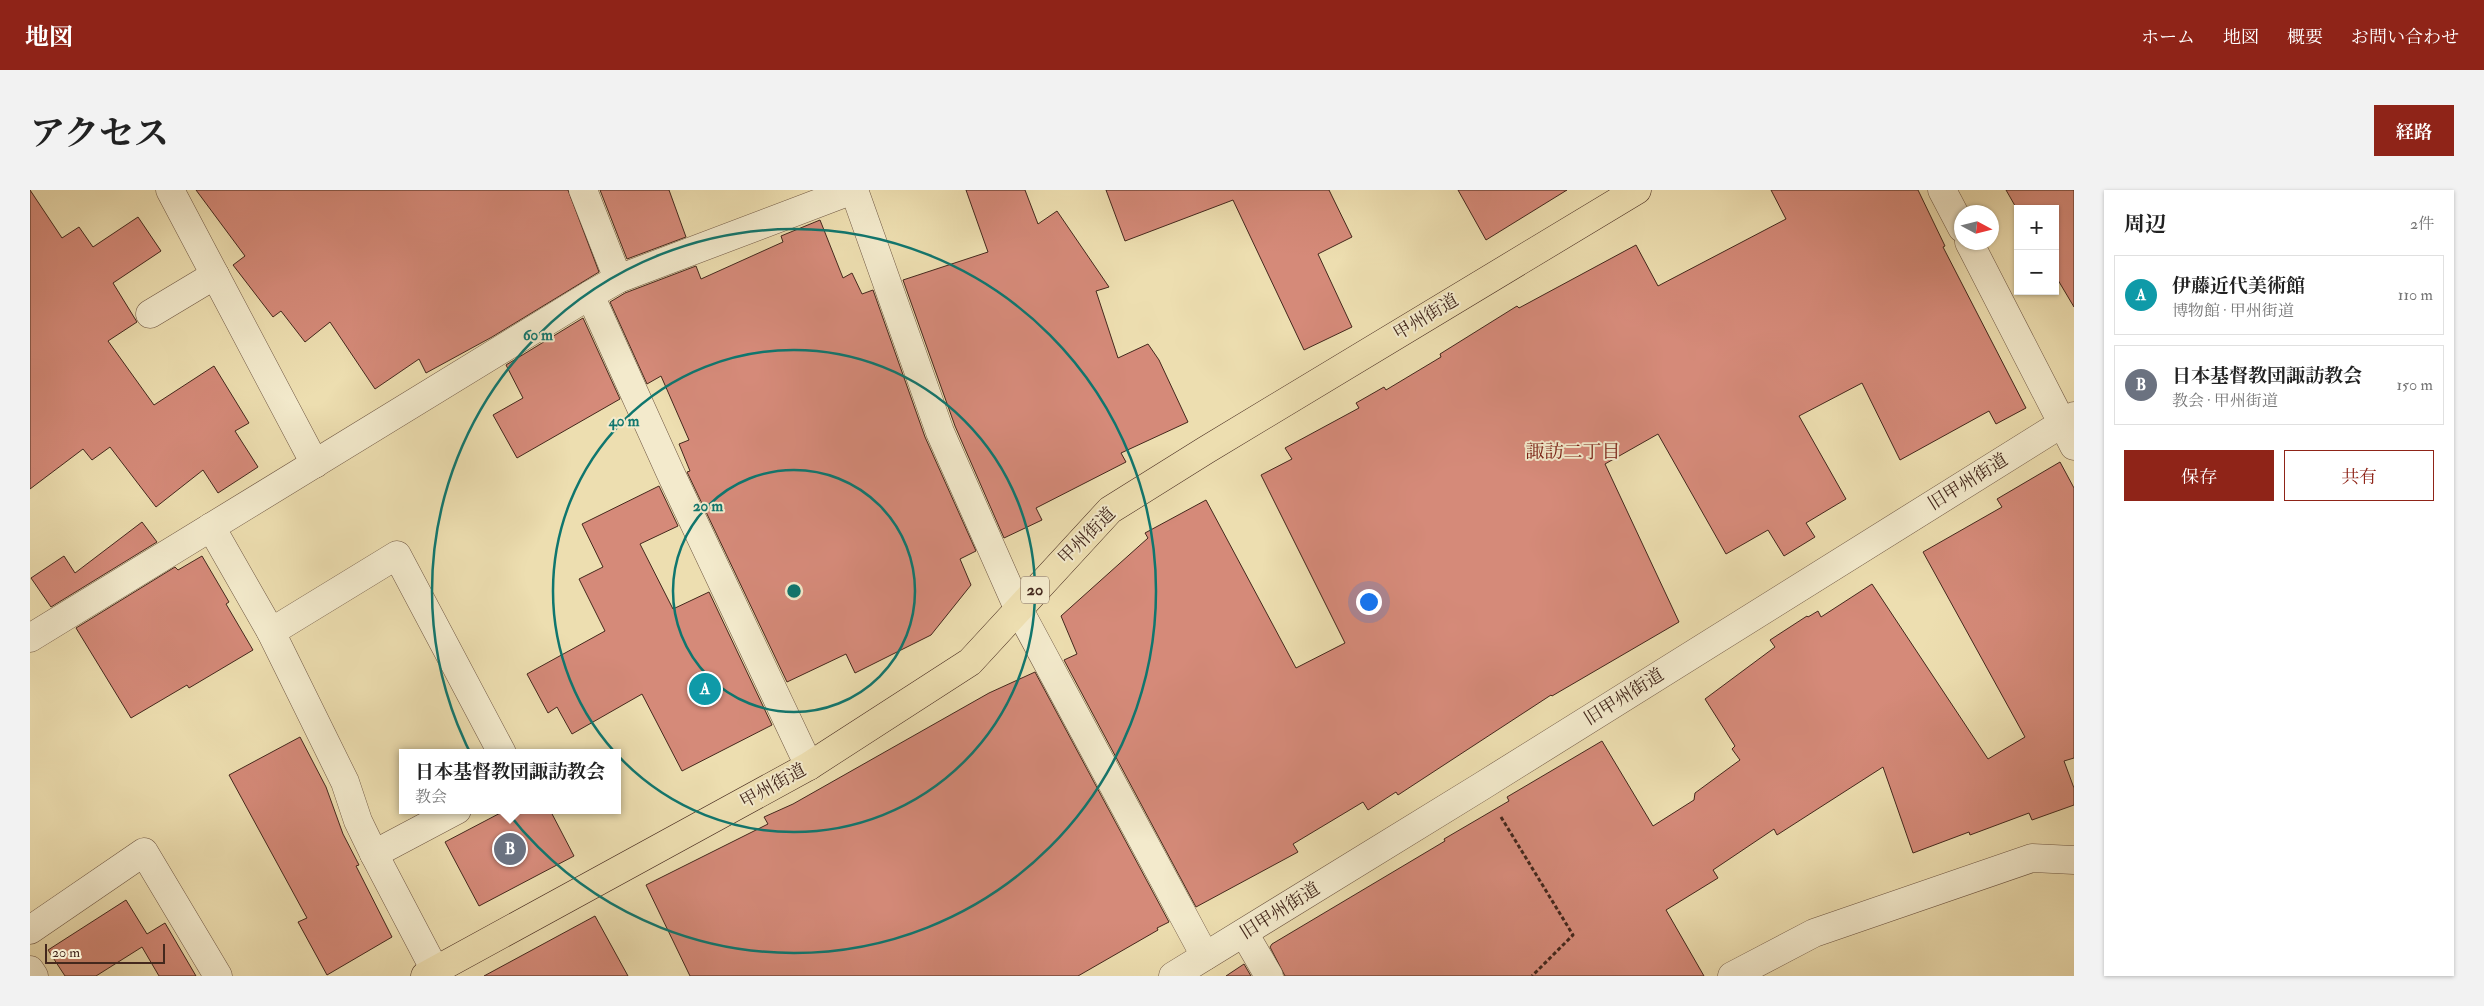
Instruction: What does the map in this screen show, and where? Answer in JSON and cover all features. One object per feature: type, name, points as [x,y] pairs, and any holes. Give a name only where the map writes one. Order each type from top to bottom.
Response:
[{"type":"highway","name":"甲州街道","points":[[432,974],[809,766],[970,662],[1110,510],[1206,450],[1638,190]]},
{"type":"street","points":[[170,190],[315,464]]},
{"type":"street","points":[[583,190],[618,279]]},
{"type":"street","points":[[33,629],[211,527],[618,279],[854,190],[940,432],[1018,608],[1205,956]]},
{"type":"street","points":[[1942,190],[1954,213]]},
{"type":"street","points":[[1973,250],[2070,428]]},
{"type":"street","points":[[150,315],[215,275]]},
{"type":"street","points":[[590,295],[670,472],[809,766]]},
{"type":"street","name":"旧甲州街道","points":[[1173,976],[2070,428]]},
{"type":"street","points":[[211,527],[270,632],[345,782],[358,821],[432,974]]},
{"type":"street","points":[[270,632],[397,555],[500,749]]},
{"type":"street","points":[[374,854],[449,814]]},
{"type":"street","points":[[30,930],[144,852],[218,976]]},
{"type":"street","points":[[1732,976],[1814,933],[2032,858],[2074,860]]},
{"type":"street","points":[[1244,933],[1269,976]]},
{"type":"street","points":[[30,970],[34,976]]},
{"type":"path","points":[[1482,786],[1573,935],[1532,976]]},
{"type":"building","points":[[30,190],[62,238],[79,227],[93,247],[138,217],[161,251],[113,283],[137,322],[108,341],[154,405],[214,366],[249,423],[235,431],[258,467],[218,493],[203,470],[156,507],[110,447],[92,460],[83,449],[30,489]]},
{"type":"building","points":[[196,190],[568,190],[599,272],[492,337],[426,373],[419,359],[375,389],[330,322],[305,342],[281,311],[273,317],[233,265],[245,256]]},
{"type":"building","points":[[600,190],[669,190],[686,237],[627,259]]},
{"type":"building","points":[[966,190],[1025,190],[1038,224],[1057,211],[1109,287],[1096,291],[1118,358],[1148,344],[1159,360],[1188,422],[1121,453],[1126,462],[1036,508],[1042,520],[1004,538],[955,426],[903,280],[988,252]]},
{"type":"building","points":[[1106,190],[1329,190],[1352,237],[1318,254],[1352,327],[1304,350],[1233,200],[1125,241]]},
{"type":"building","points":[[1458,190],[1567,190],[1486,240]]},
{"type":"building","points":[[1771,190],[1918,190],[1945,246],[1943,247],[2026,408],[1996,424],[1989,411],[1900,460],[1862,383],[1799,416],[1846,499],[1806,523],[1815,537],[1784,556],[1768,530],[1726,554],[1658,434],[1605,464],[1679,622],[1551,695],[1398,795],[1396,792],[1368,810],[1363,802],[1293,844],[1298,852],[1196,907],[1064,660],[1077,654],[1061,616],[1148,538],[1145,533],[1206,500],[1296,668],[1345,643],[1261,475],[1292,459],[1285,448],[1359,408],[1356,403],[1384,387],[1386,390],[1441,357],[1440,354],[1517,306],[1519,308],[1636,245],[1658,286],[1786,219]]},
{"type":"building","points":[[2006,190],[2074,190],[2074,307],[2059,282],[2059,205],[2015,205]]},
{"type":"building","points":[[820,220],[843,278],[852,273],[862,294],[873,290],[925,437],[976,551],[960,559],[971,585],[931,635],[855,673],[846,654],[787,682],[687,472],[690,471],[679,444],[689,440],[661,376],[647,384],[610,302],[625,293],[696,266],[701,279],[783,242],[781,236]]},
{"type":"building","points":[[583,318],[620,399],[517,458],[493,415],[523,398],[506,365]]},
{"type":"building","points":[[2060,462],[2074,488],[2074,758],[2064,761],[2074,788],[2074,805],[2032,820],[2029,813],[1970,835],[1969,832],[1913,853],[1883,767],[1777,835],[1774,829],[1713,870],[1718,878],[1666,910],[1704,976],[1285,976],[1270,947],[1272,944],[1445,841],[1444,839],[1509,801],[1507,797],[1602,741],[1653,826],[1694,800],[1695,793],[1740,760],[1732,749],[1735,746],[1705,699],[1775,647],[1770,640],[1818,611],[1821,617],[1872,584],[1988,759],[2025,737],[1923,552],[2002,507],[1997,499]]},
{"type":"building","points":[[659,486],[678,526],[640,544],[673,609],[709,592],[772,725],[682,771],[642,694],[572,734],[557,707],[548,713],[527,674],[605,631],[579,579],[603,567],[582,524]]},
{"type":"building","points":[[142,522],[157,542],[51,607],[31,578],[64,556],[75,573]]},
{"type":"building","points":[[202,556],[229,602],[226,604],[253,650],[189,688],[187,685],[131,718],[76,628],[175,567],[178,570]]},
{"type":"building","points":[[1035,672],[1169,922],[1078,976],[690,976],[646,885],[768,824],[764,817],[793,804],[989,693]]},
{"type":"building","points":[[300,737],[326,787],[343,834],[359,865],[356,866],[392,937],[327,975],[298,922],[307,918],[229,775]]},
{"type":"building","points":[[498,814],[552,814],[574,856],[479,906],[445,842]]},
{"type":"building","points":[[126,900],[147,934],[165,923],[196,976],[159,976],[142,947],[96,976],[65,976],[48,950]]},
{"type":"building","points":[[595,916],[628,976],[484,976]]},
{"type":"building","points":[[1244,964],[1251,976],[1226,976]]},
{"type":"place","name":"伊藤近代美術館","points":[[705,689]]},
{"type":"place","name":"日本基督教団諏訪教会","points":[[510,849]]},
{"type":"district","name":"諏訪二丁目","points":[[1573,452]]}]
